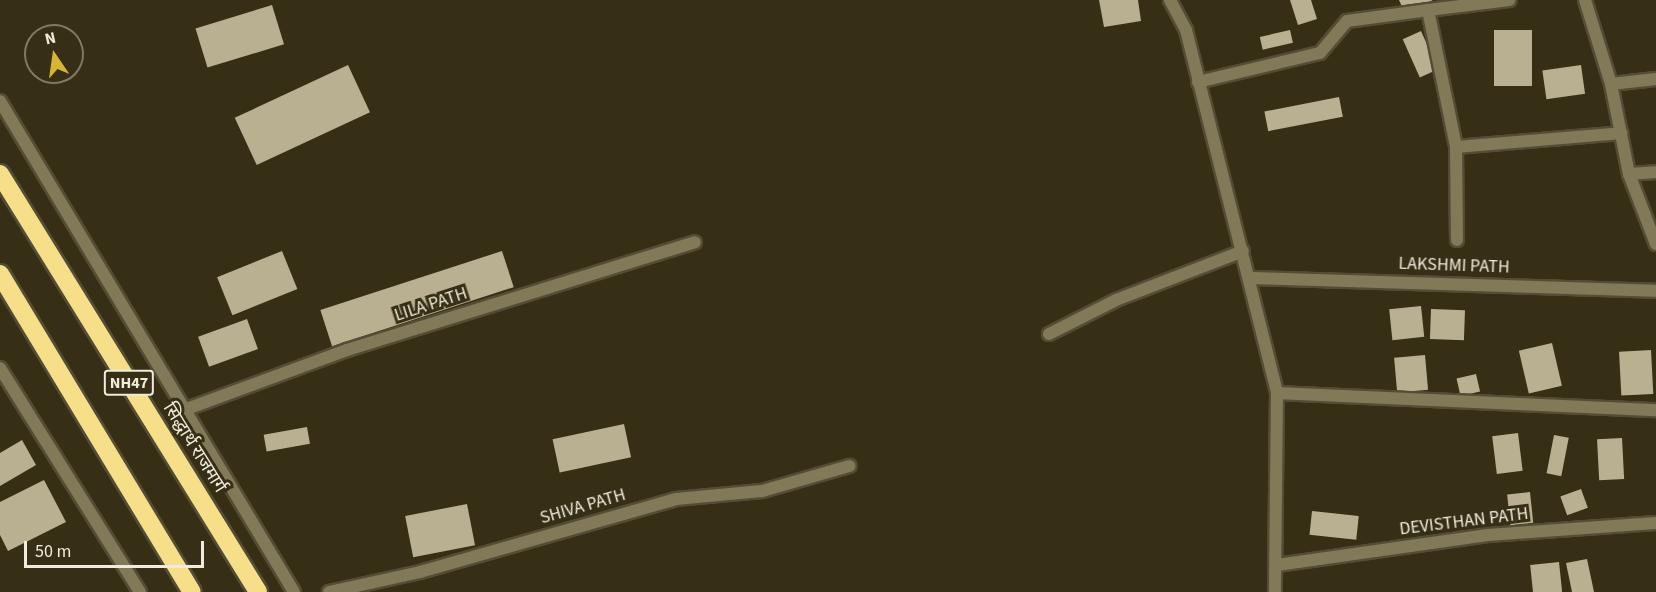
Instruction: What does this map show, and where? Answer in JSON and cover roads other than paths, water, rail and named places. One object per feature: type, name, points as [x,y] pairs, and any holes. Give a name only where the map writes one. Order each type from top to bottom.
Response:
[{"type":"highway","name":"सिद्धार्थ राजमार्ग","points":[[0,174],[258,592]]},
{"type":"highway","name":"NH47","points":[[0,274],[192,592]]},
{"type":"street","points":[[1170,0],[1186,30],[1204,112],[1251,278],[1277,393],[1275,592]]},
{"type":"street","points":[[1198,82],[1320,53],[1347,21],[1509,0]]},
{"type":"street","points":[[1585,0],[1611,84],[1629,174],[1656,244]]},
{"type":"street","points":[[1428,9],[1456,147],[1457,240]]},
{"type":"street","points":[[1611,84],[1656,78]]},
{"type":"street","points":[[0,101],[181,411],[294,592]]},
{"type":"street","points":[[1456,147],[1621,133]]},
{"type":"street","points":[[1629,174],[1656,172]]},
{"type":"street","name":"LILA PATH","points":[[181,411],[347,350],[695,242]]},
{"type":"street","points":[[1049,334],[1116,300],[1244,251]]},
{"type":"street","name":"LAKSHMI PATH","points":[[1251,278],[1656,291]]},
{"type":"street","points":[[0,368],[140,592]]},
{"type":"street","points":[[1277,393],[1656,410]]},
{"type":"street","name":"SHIVA PATH","points":[[329,592],[420,572],[676,499],[762,491],[849,466]]},
{"type":"street","name":"DEVISTHAN PATH","points":[[1276,565],[1488,536],[1656,524]]}]
